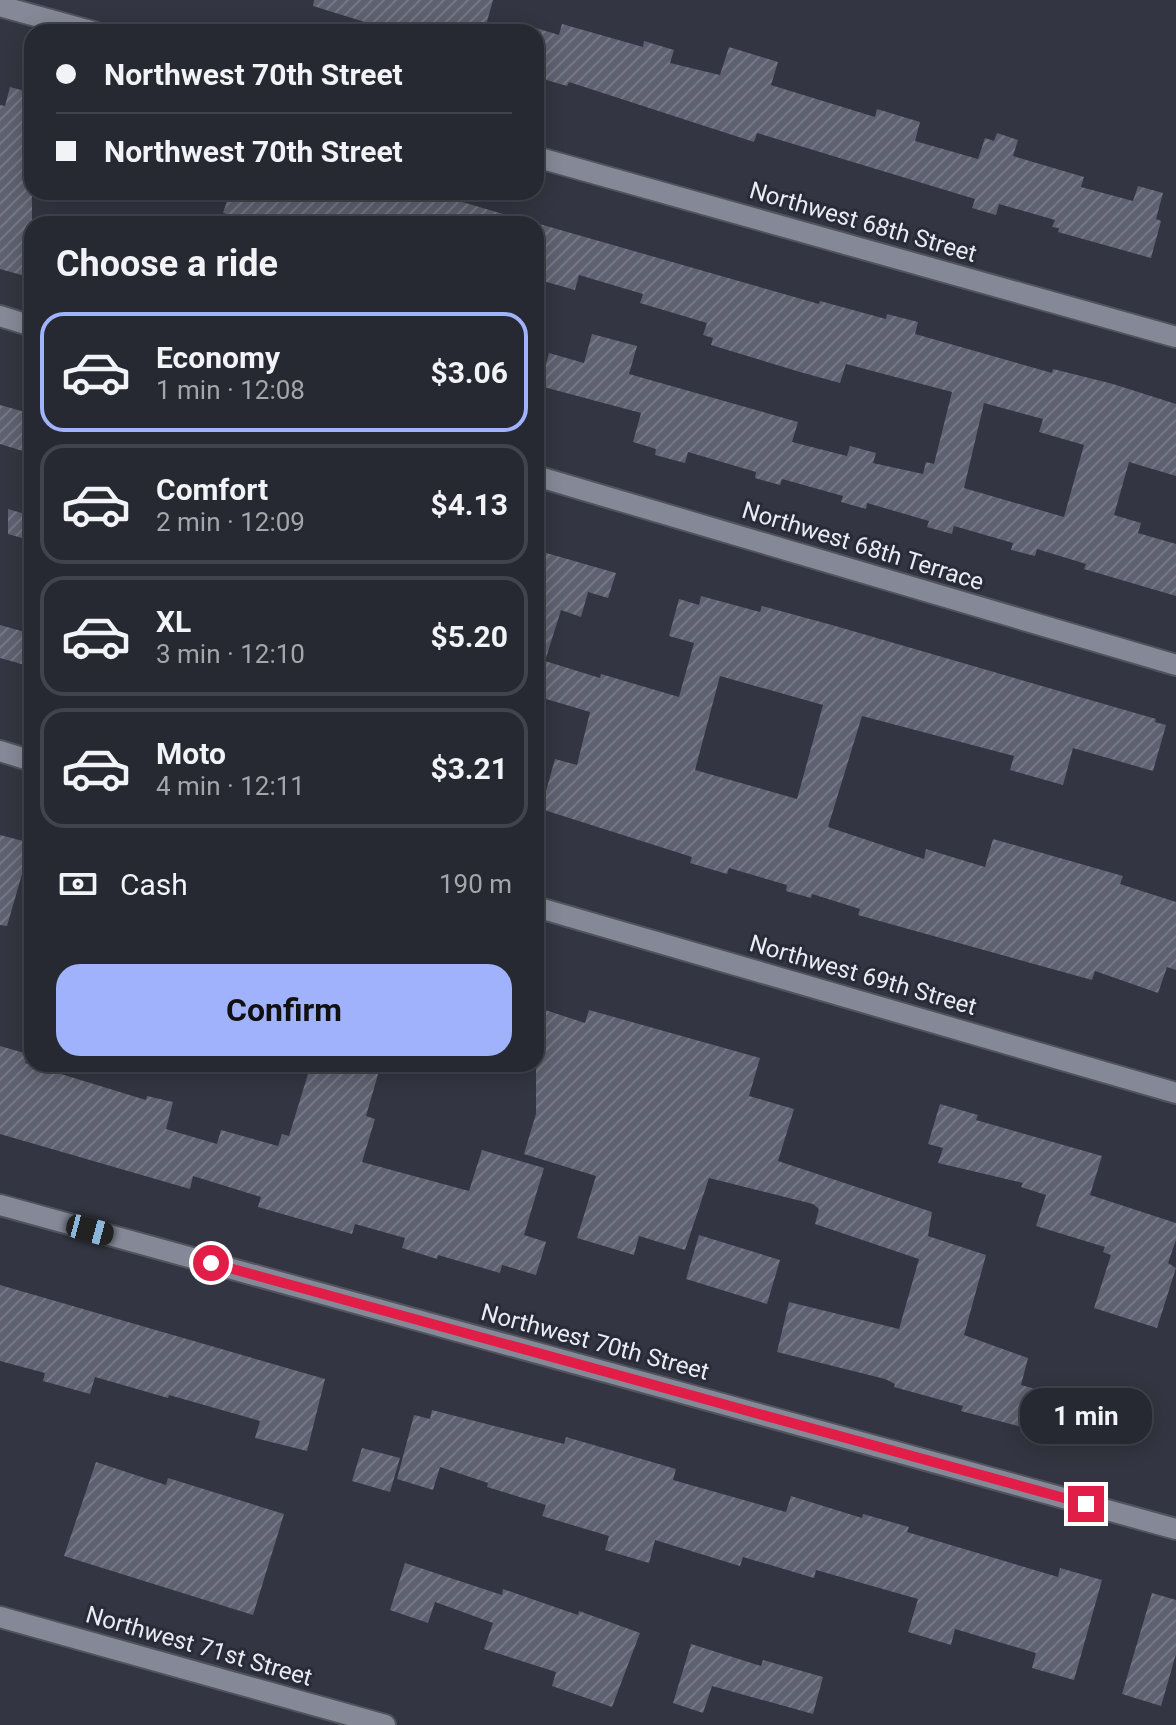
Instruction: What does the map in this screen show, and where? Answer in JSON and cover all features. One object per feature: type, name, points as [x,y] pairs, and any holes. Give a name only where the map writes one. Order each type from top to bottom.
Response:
[{"type":"street","points":[[0,6],[65,24]]},
{"type":"street","name":"Northwest 68th Street","points":[[544,159],[1176,337]]},
{"type":"street","points":[[0,316],[24,324]]},
{"type":"street","name":"Northwest 68th Terrace","points":[[544,478],[1176,665]]},
{"type":"street","points":[[0,751],[24,758]]},
{"type":"street","name":"Northwest 69th Street","points":[[544,909],[1176,1093]]},
{"type":"street","name":"Northwest 70th Street","points":[[0,1205],[1176,1529]]},
{"type":"street","name":"Northwest 71st Street","points":[[0,1617],[385,1725]]},
{"type":"building","points":[[314,0],[493,0],[486,24],[371,24],[313,6]]},
{"type":"building","points":[[562,24],[643,47],[644,41],[674,50],[670,63],[720,75],[729,47],[778,62],[771,85],[875,117],[877,109],[920,122],[915,141],[978,159],[985,138],[994,141],[997,133],[1018,140],[1013,156],[1084,177],[1081,187],[1133,201],[1138,186],[1163,193],[1156,219],[1161,221],[1151,258],[1058,232],[1059,228],[1052,227],[1055,220],[999,204],[996,215],[972,208],[975,199],[757,133],[754,142],[569,82],[567,86],[544,79],[544,30],[559,35]]},
{"type":"building","points":[[10,87],[24,91],[24,200],[32,200],[32,216],[24,216],[24,276],[0,269],[0,105],[5,106]]},
{"type":"building","points":[[227,200],[455,200],[510,216],[233,216],[223,213]]},
{"type":"building","points":[[544,225],[819,304],[820,301],[886,319],[887,314],[918,322],[915,334],[1052,373],[1053,369],[1113,384],[1176,404],[1176,476],[1129,462],[1114,515],[1141,523],[1138,533],[1176,544],[1176,596],[1084,569],[1086,564],[1037,549],[1035,556],[1011,550],[1013,543],[954,526],[952,534],[927,527],[929,521],[867,503],[866,509],[841,502],[843,496],[782,479],[780,485],[755,478],[756,472],[688,452],[685,463],[655,455],[656,449],[633,442],[641,413],[544,387],[549,353],[584,363],[592,334],[637,346],[629,374],[798,422],[792,442],[847,456],[850,446],[876,453],[873,463],[923,474],[926,462],[934,464],[952,392],[846,364],[840,383],[711,345],[713,338],[703,335],[707,323],[640,303],[643,294],[579,275],[575,290],[544,281]],"holes":[[[984,403],[1043,419],[1039,432],[1084,445],[1064,517],[964,488]]]},
{"type":"building","points":[[0,405],[24,412],[24,451],[0,444]]},
{"type":"building","points":[[8,509],[24,514],[24,539],[8,534]]},
{"type":"building","points":[[544,552],[616,573],[608,598],[588,592],[581,617],[561,610],[545,661],[600,678],[601,674],[679,697],[694,643],[669,636],[679,599],[699,605],[701,596],[760,612],[762,606],[1156,719],[1155,722],[1166,725],[1153,771],[1073,748],[1063,785],[1010,770],[1014,756],[862,716],[828,827],[924,859],[926,849],[985,867],[993,839],[1123,876],[1120,884],[1176,902],[1176,970],[1167,967],[1158,993],[1095,971],[1092,980],[858,915],[860,909],[812,894],[811,898],[786,891],[787,885],[729,868],[727,874],[690,863],[692,857],[544,810],[544,798],[555,759],[577,765],[590,712],[544,698]],"holes":[[[720,676],[823,705],[797,799],[695,770]]]},
{"type":"building","points":[[0,625],[24,632],[24,665],[0,658]]},
{"type":"building","points":[[0,835],[24,841],[24,867],[7,926],[0,925]]},
{"type":"building","points":[[544,1010],[585,1023],[589,1010],[760,1058],[749,1096],[794,1109],[778,1161],[932,1212],[928,1236],[986,1255],[964,1335],[1028,1358],[1021,1385],[1097,1406],[1087,1444],[961,1411],[963,1406],[894,1387],[895,1384],[885,1379],[777,1352],[789,1302],[899,1329],[919,1259],[815,1224],[819,1209],[813,1204],[709,1178],[685,1250],[639,1236],[634,1255],[577,1238],[596,1176],[524,1154],[536,1114],[536,1072],[544,1072]]},
{"type":"building","points":[[0,1046],[24,1053],[24,1072],[54,1072],[146,1100],[147,1096],[173,1102],[166,1129],[217,1144],[221,1130],[278,1146],[282,1134],[289,1136],[309,1072],[379,1072],[366,1116],[375,1119],[362,1162],[469,1191],[482,1150],[544,1168],[524,1235],[546,1242],[536,1275],[502,1265],[500,1273],[402,1248],[405,1238],[355,1224],[352,1234],[258,1207],[261,1197],[193,1176],[190,1189],[0,1134]]},
{"type":"building","points":[[940,1104],[978,1115],[976,1120],[1102,1156],[1090,1195],[1176,1223],[1176,1240],[1168,1263],[1176,1268],[1157,1328],[1094,1308],[1111,1255],[1103,1252],[1105,1247],[1036,1226],[1046,1195],[1021,1187],[1023,1183],[938,1163],[943,1148],[928,1144]]},
{"type":"building","points":[[699,1235],[780,1260],[767,1304],[686,1279]]},
{"type":"building","points":[[0,1285],[325,1379],[307,1451],[255,1438],[260,1421],[95,1377],[90,1394],[43,1381],[45,1373],[0,1361]]},
{"type":"building","points":[[432,1410],[564,1444],[566,1437],[676,1469],[673,1480],[786,1512],[791,1496],[862,1518],[863,1514],[909,1527],[907,1532],[1058,1577],[1060,1568],[1102,1580],[1074,1680],[1032,1668],[1036,1653],[955,1629],[951,1645],[908,1632],[918,1599],[816,1570],[814,1578],[743,1557],[740,1566],[655,1540],[649,1563],[605,1550],[609,1536],[542,1516],[546,1505],[487,1487],[488,1483],[440,1467],[433,1490],[397,1479],[414,1415],[430,1419]]},
{"type":"building","points":[[362,1448],[400,1458],[390,1492],[352,1481]]},
{"type":"building","points":[[96,1462],[166,1485],[168,1478],[284,1514],[253,1615],[64,1556]]},
{"type":"building","points":[[405,1563],[502,1595],[503,1589],[578,1615],[579,1611],[640,1633],[612,1707],[552,1686],[556,1672],[484,1649],[493,1623],[435,1602],[428,1623],[390,1610]]},
{"type":"building","points":[[1152,1593],[1176,1600],[1176,1654],[1161,1706],[1122,1694]]},
{"type":"building","points":[[691,1644],[761,1666],[763,1660],[823,1677],[813,1714],[712,1686],[703,1713],[673,1703]]},
{"type":"route","points":[[211,1263],[1086,1504]]}]
